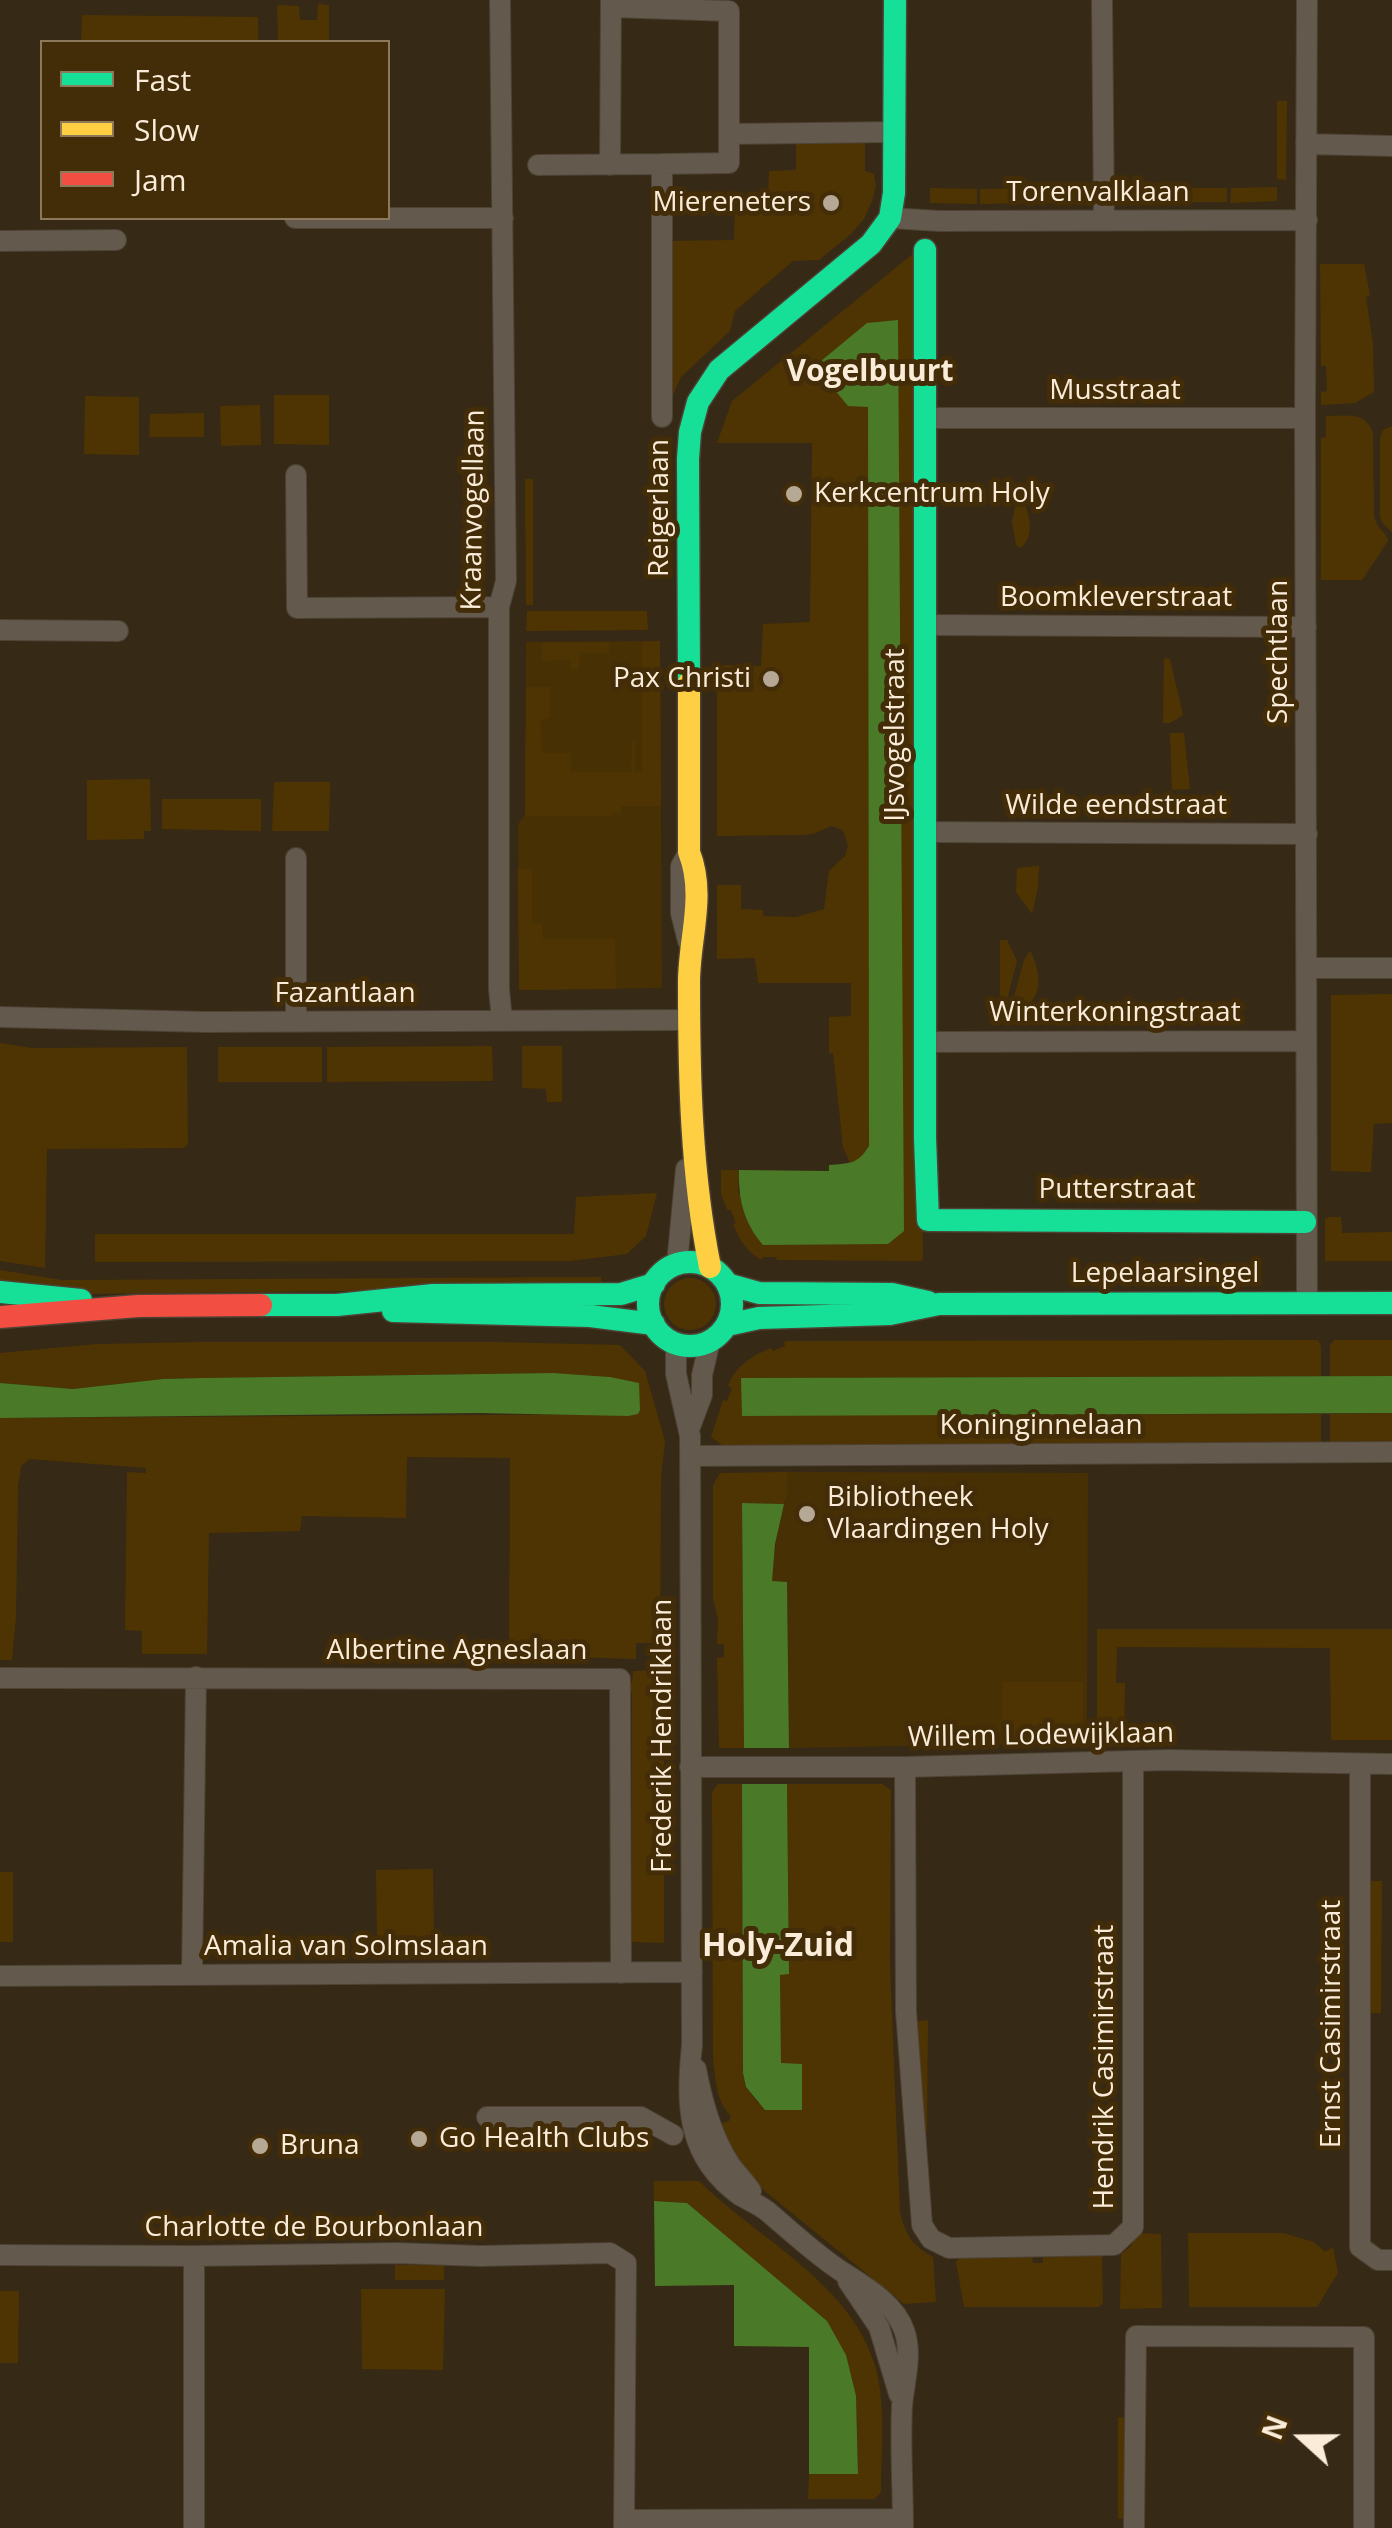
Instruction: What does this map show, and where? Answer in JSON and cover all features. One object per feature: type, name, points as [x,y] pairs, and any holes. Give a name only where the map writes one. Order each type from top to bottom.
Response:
[{"type":"street","name":"Kraanvogellaan","points":[[500,0],[506,581],[499,607],[502,1021]]},
{"type":"street","points":[[890,218],[894,193],[895,0]]},
{"type":"street","points":[[1102,0],[1104,220]]},
{"type":"street","name":"Spechtlaan","points":[[1307,1304],[1304,1040],[1308,0]]},
{"type":"street","points":[[538,165],[610,165],[730,163],[729,11],[611,4],[610,165]]},
{"type":"street","points":[[729,134],[894,132]]},
{"type":"street","points":[[1306,144],[1392,146]]},
{"type":"street","name":"Reigerlaan","points":[[662,164],[662,418]]},
{"type":"street","points":[[390,218],[502,218]]},
{"type":"street","name":"Torenvalklaan","points":[[890,218],[1307,220]]},
{"type":"street","name":"Reigerlaan","points":[[710,1267],[690,1128],[689,946],[697,913],[696,866],[689,852],[690,418],[700,392],[719,370],[871,244],[890,218]]},
{"type":"street","points":[[0,241],[116,240]]},
{"type":"street","name":"IJsvogelstraat","points":[[925,250],[928,1220]]},
{"type":"street","name":"Musstraat","points":[[926,418],[1305,418]]},
{"type":"street","points":[[296,475],[296,608],[499,607]]},
{"type":"street","name":"Boomkleverstraat","points":[[927,624],[1306,626]]},
{"type":"street","points":[[0,630],[118,631]]},
{"type":"street","name":"Wilde eendstraat","points":[[926,832],[1306,834]]},
{"type":"street","points":[[296,858],[296,1022]]},
{"type":"street","points":[[1307,968],[1392,968]]},
{"type":"street","name":"Fazantlaan","points":[[0,1017],[296,1022],[689,1020]]},
{"type":"street","name":"Winterkoningstraat","points":[[926,1042],[1304,1040]]},
{"type":"street","name":"Reigerlaan","points":[[676,1264],[690,1128]]},
{"type":"street","name":"Putterstraat","points":[[928,1220],[1306,1222]]},
{"type":"street","points":[[690,1262],[710,1267],[728,1284],[732,1309],[718,1333],[697,1345],[667,1339],[654,1324],[648,1304],[654,1284],[676,1264],[690,1262]]},
{"type":"street","points":[[0,1317],[138,1306],[337,1304],[433,1295],[621,1294],[654,1284]]},
{"type":"street","name":"Lepelaarsingel","points":[[728,1284],[759,1293],[892,1294],[939,1304]]},
{"type":"street","points":[[0,1292],[138,1306]]},
{"type":"street","name":"Lepelaarsingel","points":[[718,1333],[759,1318],[890,1314],[939,1304],[1392,1303]]},
{"type":"street","points":[[337,1304],[431,1315],[621,1317],[654,1324]]},
{"type":"street","name":"Frederik Hendriklaan","points":[[690,1428],[702,1395],[702,1375],[718,1333]]},
{"type":"street","name":"Frederik Hendriklaan","points":[[676,1343],[679,1395],[690,1428],[692,2046],[699,2085],[718,2143],[760,2206],[840,2271],[879,2328],[902,2406],[903,2524]]},
{"type":"street","name":"Koninginnelaan","points":[[690,1456],[1392,1452]]},
{"type":"street","points":[[192,1975],[196,1677]]},
{"type":"street","name":"Albertine Agneslaan","points":[[0,1678],[620,1679],[621,1972]]},
{"type":"street","name":"Willem Lodewijklaan","points":[[690,1766],[905,1767],[1133,1761],[1392,1764]]},
{"type":"street","name":"Hendrik Casimirstraat","points":[[905,1767],[906,2011],[922,2225],[932,2239],[949,2248],[1114,2245],[1133,2222],[1133,1761]]},
{"type":"street","name":"Ernst Casimirstraat","points":[[1360,1764],[1360,2246],[1378,2260],[1392,2260]]},
{"type":"street","name":"Amalia van Solmslaan","points":[[0,1976],[692,1972]]},
{"type":"street","points":[[488,2116],[640,2117],[673,2135]]},
{"type":"street","name":"Charlotte de Bourbonlaan","points":[[0,2254],[481,2256],[610,2252],[626,2263],[624,2524]]},
{"type":"street","points":[[194,2256],[194,2528]]},
{"type":"street","points":[[1134,2528],[1136,2336],[1155,2336],[1364,2337],[1364,2528]]},
{"type":"street","points":[[624,2524],[903,2524]]},
{"type":"shaded area","points":[[318,4],[329,5],[329,40],[278,40],[277,5],[299,6],[300,20],[317,20]]},
{"type":"shaded area","points":[[82,15],[258,17],[258,40],[81,40]]},
{"type":"shaded area","points":[[1277,101],[1287,101],[1286,180],[1277,179]]},
{"type":"shaded area","points":[[796,137],[865,137],[865,171],[874,174],[876,186],[864,219],[819,260],[793,261],[735,311],[730,331],[681,377],[673,395],[671,418],[667,241],[734,240],[735,199],[768,198],[769,171],[796,170]]},
{"type":"shaded area","points":[[1277,187],[1277,201],[1230,203],[1231,188]]},
{"type":"shaded area","points":[[930,188],[977,189],[977,204],[930,203]]},
{"type":"shaded area","points":[[1029,188],[1029,203],[980,204],[980,189]]},
{"type":"shaded area","points":[[1032,188],[1081,188],[1081,203],[1032,203]]},
{"type":"shaded area","points":[[1132,188],[1177,188],[1177,203],[1132,203]]},
{"type":"shaded area","points":[[1180,188],[1227,188],[1227,202],[1180,202]]},
{"type":"shaded area","points":[[920,248],[923,1258],[762,1260],[748,1249],[735,1230],[731,1210],[727,1210],[721,1194],[721,1170],[739,1170],[738,1193],[888,1244],[898,321],[848,406],[868,406],[869,1146],[860,1160],[850,1163],[843,1147],[833,1053],[829,1053],[829,1017],[851,1016],[851,983],[758,983],[755,958],[717,959],[717,885],[741,885],[741,909],[763,910],[763,916],[796,917],[824,909],[829,871],[845,856],[848,846],[843,830],[831,826],[802,835],[717,836],[717,665],[761,666],[763,624],[810,622],[812,443],[717,443],[732,401]]},
{"type":"shaded area","points":[[1320,264],[1364,264],[1370,295],[1366,297],[1373,344],[1374,392],[1355,403],[1321,405],[1321,392],[1327,391],[1326,366],[1321,366]]},
{"type":"shaded area","points":[[898,320],[904,1231],[888,1244],[763,1245],[744,1210],[739,1170],[829,1171],[829,1165],[857,1160],[869,1146],[868,407],[848,406],[815,366],[867,323]]},
{"type":"shaded area","points":[[274,395],[329,395],[329,445],[274,444]]},
{"type":"shaded area","points":[[85,396],[139,397],[139,455],[84,454]]},
{"type":"shaded area","points":[[260,405],[261,445],[221,446],[220,406]]},
{"type":"shaded area","points":[[204,413],[204,437],[149,437],[150,414]]},
{"type":"shaded area","points":[[1326,416],[1360,418],[1373,433],[1374,515],[1388,541],[1362,580],[1321,580],[1321,438],[1326,437]]},
{"type":"shaded area","points":[[1392,426],[1392,532],[1380,517],[1380,437],[1383,430]]},
{"type":"shaded area","points":[[525,479],[533,479],[533,605],[526,605]]},
{"type":"shaded area","points":[[1022,497],[1030,530],[1021,548],[1016,545],[1012,522],[1017,498]]},
{"type":"shaded area","points":[[527,611],[647,611],[648,630],[526,631]]},
{"type":"shaded area","points":[[660,641],[662,988],[519,990],[518,824],[525,815],[526,642]]},
{"type":"shaded area","points":[[660,641],[661,806],[621,806],[621,813],[611,816],[525,816],[526,687],[550,687],[550,718],[541,719],[542,753],[571,753],[571,772],[631,772],[635,741],[635,772],[642,772],[642,642]]},
{"type":"shaded area","points":[[609,642],[609,653],[580,653],[579,669],[571,669],[570,660],[542,661],[542,643]]},
{"type":"shaded area","points":[[1164,658],[1170,659],[1183,715],[1170,723],[1163,723]]},
{"type":"shaded area","points":[[1170,733],[1184,733],[1190,789],[1172,790]]},
{"type":"shaded area","points":[[150,779],[151,831],[144,831],[144,839],[87,840],[87,780]]},
{"type":"shaded area","points":[[274,782],[330,782],[329,831],[272,831]]},
{"type":"shaded area","points":[[162,799],[261,799],[261,831],[162,829]]},
{"type":"shaded area","points":[[1039,866],[1032,914],[1016,892],[1017,868]]},
{"type":"shaded area","points":[[532,868],[532,923],[542,924],[543,939],[615,939],[616,989],[519,990],[518,869]]},
{"type":"shaded area","points":[[1000,940],[1007,940],[1017,961],[1005,1008],[1000,1008]]},
{"type":"shaded area","points":[[1030,951],[1038,988],[1026,1006],[1013,1000]]},
{"type":"shaded area","points":[[1392,994],[1392,1123],[1374,1124],[1371,1172],[1331,1171],[1331,995]]},
{"type":"shaded area","points":[[0,1043],[32,1048],[187,1047],[188,1144],[184,1148],[47,1149],[45,1268],[0,1261]]},
{"type":"shaded area","points":[[492,1046],[493,1081],[327,1082],[327,1047]]},
{"type":"shaded area","points":[[522,1046],[562,1046],[562,1102],[547,1102],[546,1089],[522,1088]]},
{"type":"shaded area","points":[[218,1047],[322,1047],[322,1082],[218,1082]]},
{"type":"shaded area","points":[[657,1193],[646,1236],[627,1254],[570,1261],[95,1262],[95,1234],[574,1234],[576,1197]]},
{"type":"shaded area","points":[[1341,1217],[1342,1233],[1392,1232],[1392,1261],[1325,1261],[1325,1219]]},
{"type":"shaded area","points":[[0,1270],[62,1280],[601,1277],[602,1288],[83,1294],[0,1287]]},
{"type":"shaded area","points":[[690,1278],[708,1286],[716,1304],[708,1322],[690,1330],[672,1322],[664,1304],[672,1286]]},
{"type":"shaded area","points":[[1318,1340],[1321,1376],[742,1378],[742,1415],[1321,1414],[1321,1445],[723,1446],[711,1437],[735,1372],[751,1358],[785,1346],[788,1341]]},
{"type":"shaded area","points":[[1334,1340],[1392,1340],[1392,1376],[1330,1376],[1330,1346]]},
{"type":"shaded area","points":[[96,1344],[620,1345],[645,1371],[665,1441],[661,1477],[660,1643],[636,1643],[636,1659],[509,1655],[510,1458],[407,1457],[406,1518],[302,1516],[300,1531],[209,1533],[207,1654],[142,1654],[142,1631],[125,1630],[127,1472],[146,1473],[146,1468],[30,1459],[21,1466],[18,1487],[12,1660],[0,1660],[0,1418],[638,1414],[610,1377],[553,1373],[163,1379],[73,1389],[0,1383],[0,1353]]},
{"type":"shaded area","points":[[553,1373],[639,1383],[640,1410],[628,1416],[478,1413],[0,1418],[0,1383],[73,1389],[163,1379]]},
{"type":"shaded area","points":[[1392,1376],[1392,1413],[742,1416],[741,1378]]},
{"type":"shaded area","points":[[1392,1413],[1392,1444],[1330,1445],[1330,1414]]},
{"type":"shaded area","points":[[788,1472],[1088,1473],[1087,1743],[789,1748],[787,1583],[772,1582]]},
{"type":"shaded area","points":[[788,1472],[784,1504],[742,1503],[744,1748],[719,1748],[717,1658],[724,1657],[724,1644],[717,1644],[718,1620],[713,1598],[713,1485],[720,1473]]},
{"type":"shaded area","points":[[742,1503],[784,1504],[772,1581],[787,1582],[789,1748],[744,1748]]},
{"type":"shaded area","points":[[1097,1629],[1392,1629],[1392,1740],[1331,1740],[1330,1648],[1117,1647],[1116,1683],[1125,1683],[1124,1742],[1097,1743]]},
{"type":"shaded area","points":[[664,1670],[664,1943],[632,1942],[632,1694],[628,1683],[632,1682],[633,1671]]},
{"type":"shaded area","points":[[1002,1682],[1084,1682],[1082,1742],[1002,1741]]},
{"type":"shaded area","points":[[718,1784],[742,1784],[743,2073],[746,2087],[758,2103],[801,2064],[781,2064],[780,1974],[789,1974],[787,1784],[882,1784],[891,1790],[890,1965],[900,2213],[911,2239],[933,2257],[936,2302],[904,2304],[761,2188],[739,2160],[720,2124],[731,2116],[720,2097],[713,2060],[712,1792]]},
{"type":"shaded area","points":[[742,1784],[787,1784],[789,1974],[780,1975],[781,2063],[802,2064],[802,2110],[765,2110],[746,2087],[743,2073]]},
{"type":"shaded area","points":[[433,1869],[434,1939],[377,1939],[376,1870]]},
{"type":"shaded area","points":[[0,1872],[13,1872],[13,1942],[0,1942]]},
{"type":"shaded area","points":[[1370,1881],[1382,1881],[1381,2013],[1369,2013]]},
{"type":"shaded area","points":[[928,2020],[927,2132],[922,2132],[917,2021]]},
{"type":"shaded area","points":[[654,2181],[699,2181],[801,2265],[847,2312],[864,2339],[879,2384],[881,2492],[875,2499],[808,2499],[809,2474],[858,2474],[856,2396],[827,2321],[687,2203],[654,2201]]},
{"type":"shaded area","points":[[654,2201],[687,2203],[827,2321],[846,2355],[856,2396],[858,2474],[809,2474],[809,2347],[734,2346],[734,2285],[655,2286]]},
{"type":"shaded area","points":[[1138,2233],[1161,2234],[1162,2308],[1120,2309],[1121,2254]]},
{"type":"shaded area","points":[[1188,2233],[1283,2233],[1314,2242],[1325,2252],[1333,2247],[1338,2273],[1317,2307],[1189,2307]]},
{"type":"shaded area","points":[[961,2256],[1032,2256],[1033,2263],[1043,2263],[1043,2256],[1102,2256],[1103,2303],[1099,2307],[964,2307],[956,2262]]},
{"type":"shaded area","points":[[395,2265],[444,2265],[444,2280],[395,2280]]},
{"type":"shaded area","points":[[361,2289],[445,2289],[443,2370],[362,2369]]},
{"type":"shaded area","points":[[0,2291],[19,2291],[18,2363],[0,2363]]},
{"type":"shaded area","points":[[1118,2417],[1125,2418],[1125,2518],[1118,2519]]},
{"type":"traffic: fast","points":[[689,683],[688,459],[698,402],[719,370],[871,244],[890,218],[894,193],[895,0]]},
{"type":"traffic: fast","points":[[925,250],[928,1220],[1305,1222]]},
{"type":"traffic: fast","points":[[690,1262],[706,1265],[725,1281],[732,1304],[729,1320],[713,1339],[690,1346],[674,1343],[655,1327],[648,1304],[651,1288],[667,1269],[690,1262]]},
{"type":"traffic: fast","points":[[261,1305],[337,1305],[433,1295],[621,1294],[654,1284]]},
{"type":"traffic: fast","points":[[727,1284],[759,1293],[892,1294],[928,1302]]},
{"type":"traffic: fast","points":[[0,1292],[81,1300]]},
{"type":"traffic: fast","points":[[727,1325],[759,1318],[890,1314],[939,1304],[1392,1303]]},
{"type":"traffic: fast","points":[[393,1311],[590,1316],[654,1324]]},
{"type":"traffic: slow","points":[[689,683],[689,852],[696,884],[689,982],[691,1090],[695,1161],[710,1267]]},
{"type":"traffic: jam","points":[[0,1317],[138,1306],[261,1305]]},
{"type":"place","name":"Miereneters","points":[[831,203]]},
{"type":"place","name":"Kerkcentrum Holy","points":[[794,494]]},
{"type":"place","name":"Pax Christi","points":[[771,679]]},
{"type":"place","name":"Bibliotheek Vlaardingen Holy","points":[[807,1514]]},
{"type":"place","name":"Go Health Clubs","points":[[419,2139]]},
{"type":"place","name":"Bruna","points":[[260,2146]]},
{"type":"district","name":"Vogelbuurt","points":[[870,372]]},
{"type":"district","name":"Holy-Zuid","points":[[778,1947]]}]
